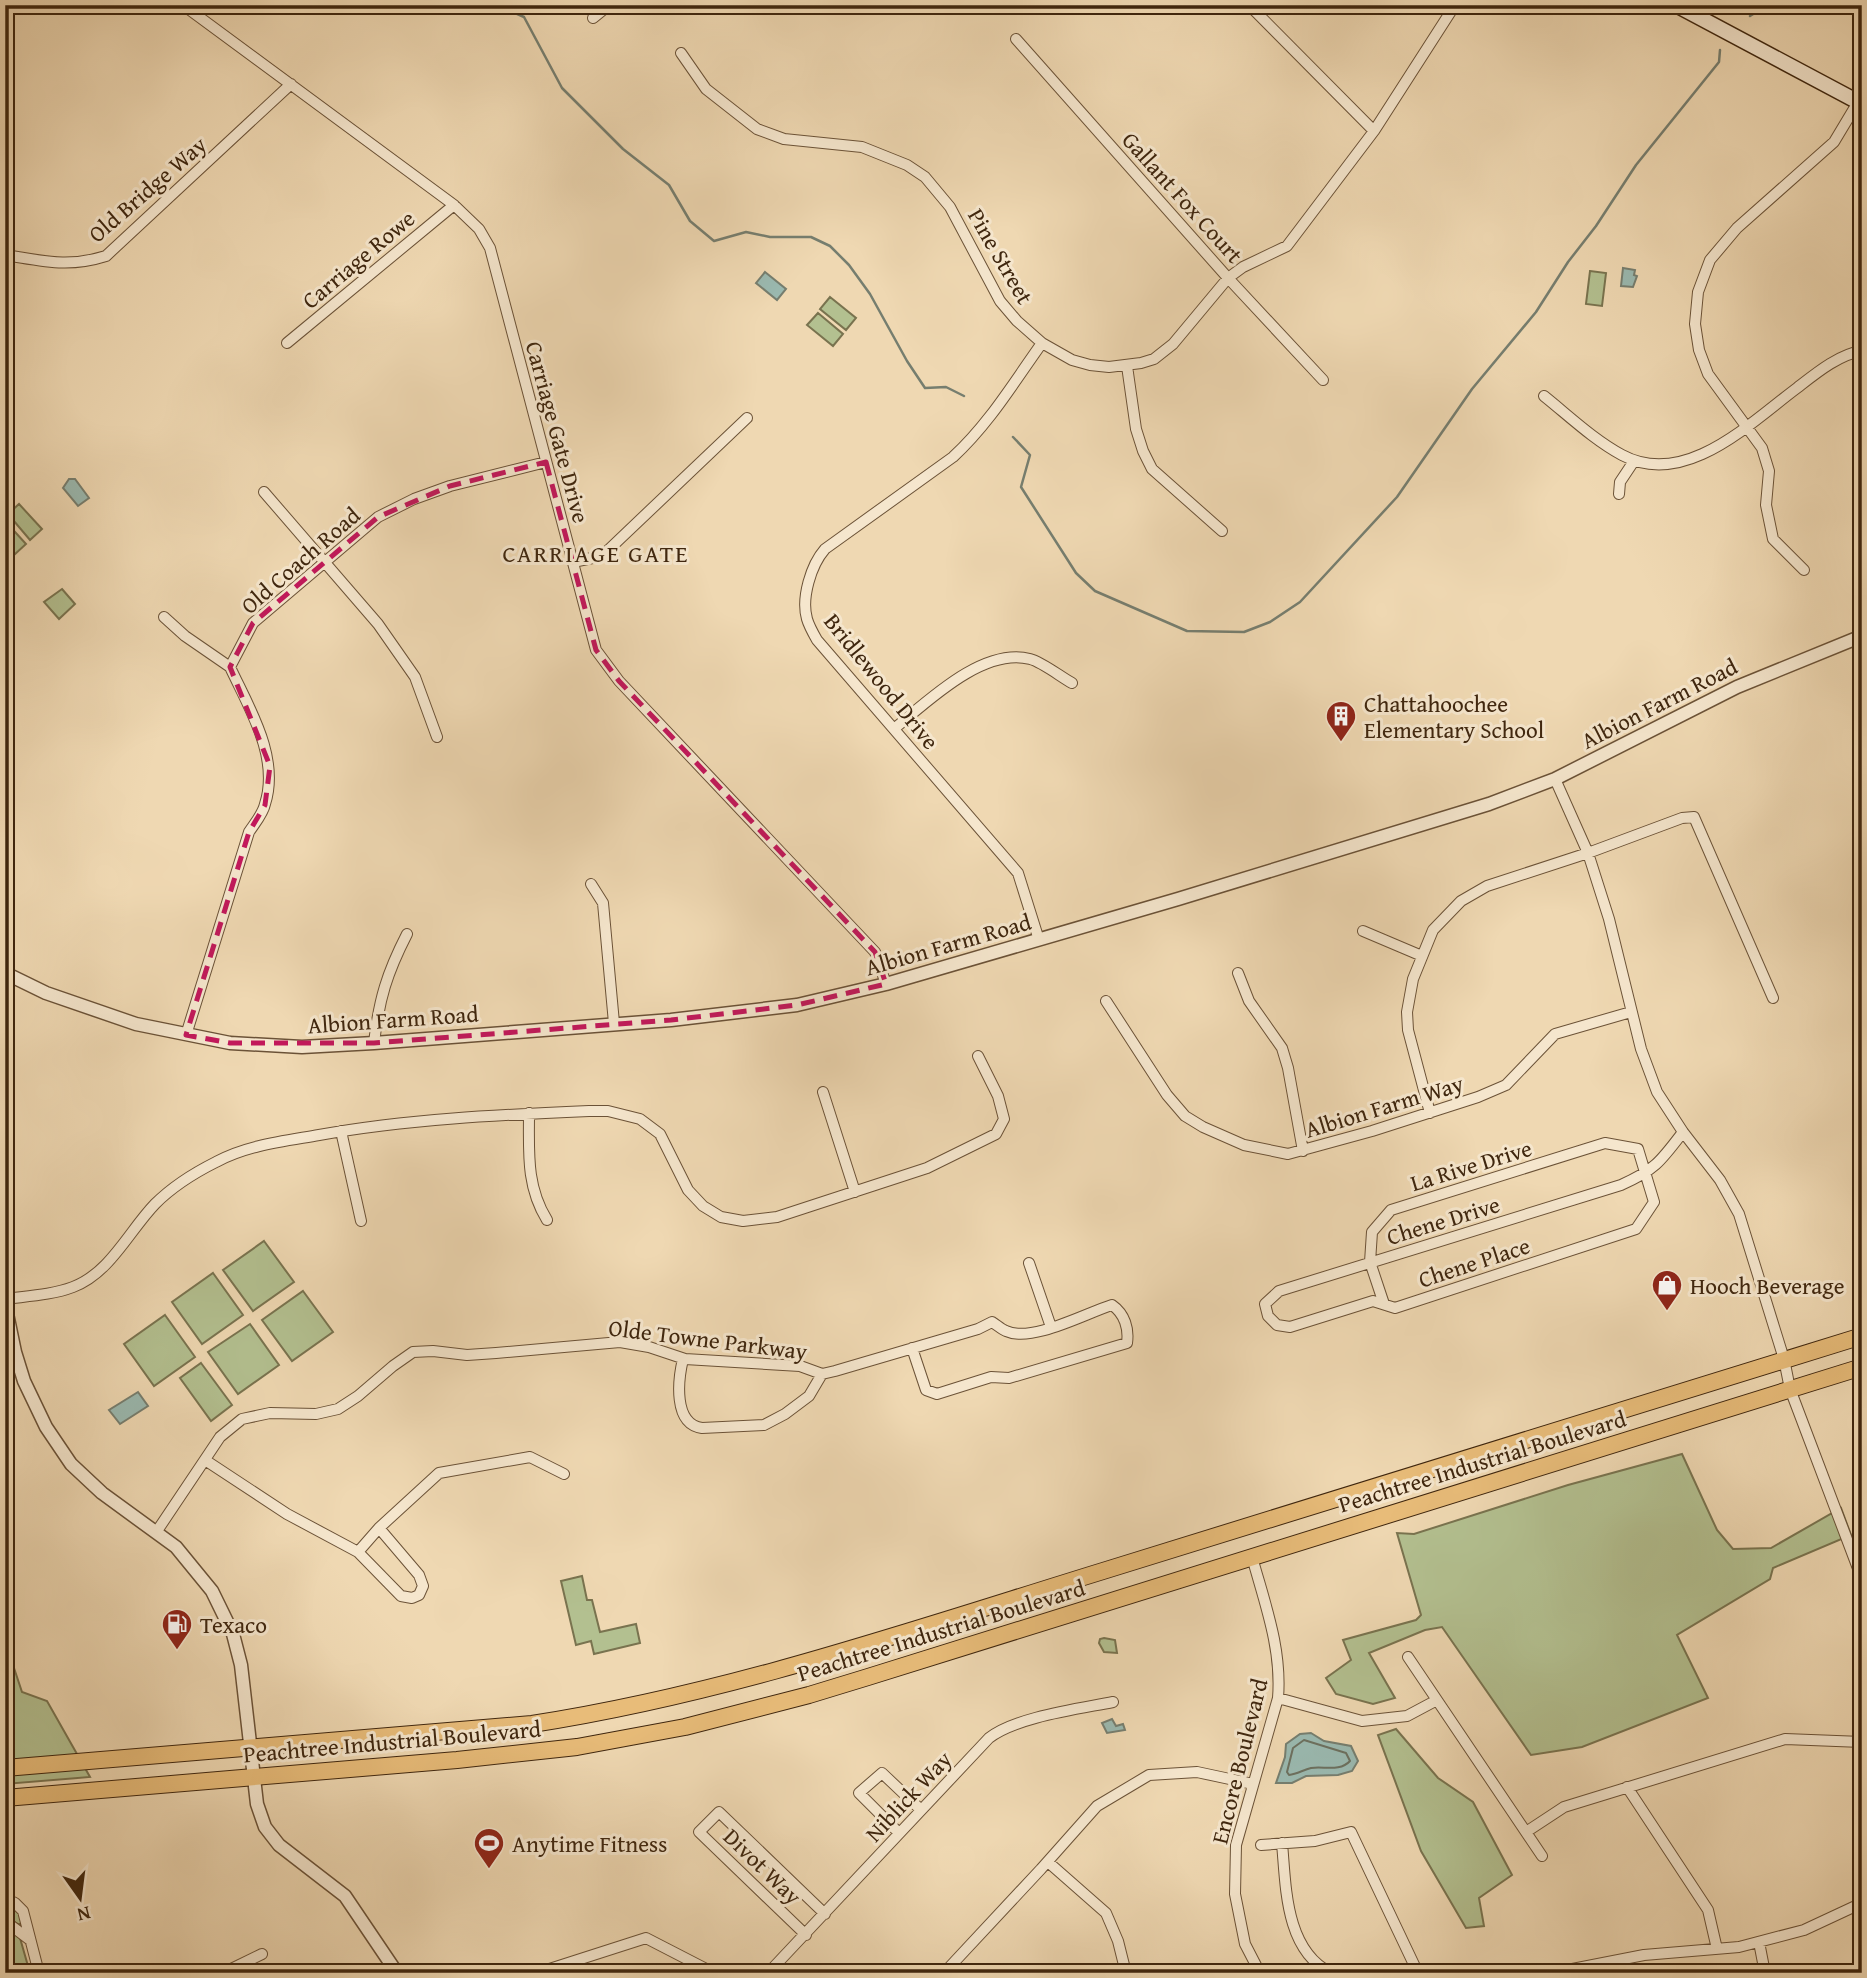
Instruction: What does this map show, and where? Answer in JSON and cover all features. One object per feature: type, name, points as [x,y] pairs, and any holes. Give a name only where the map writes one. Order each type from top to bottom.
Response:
[{"type":"highway","name":"Peachtree Industrial Boulevard","points":[[5,1768],[532,1724],[608,1712],[702,1691],[928,1625],[1862,1336]]},
{"type":"highway","name":"Peachtree Industrial Boulevard","points":[[5,1798],[547,1751],[685,1727],[809,1695],[1862,1367]]},
{"type":"main road","points":[[1676,5],[1860,103]]},
{"type":"street","name":"Carriage Gate Drive","points":[[183,5],[454,205],[479,229],[490,248],[596,650],[619,681],[874,952],[886,984]]},
{"type":"street","points":[[593,18],[609,5]]},
{"type":"street","points":[[1249,5],[1374,131]]},
{"type":"street","name":"Pine Street","points":[[681,53],[706,89],[757,129],[784,139],[862,147],[907,165],[925,177],[950,207],[1000,301],[1017,321],[1042,343],[1072,360],[1090,365],[1127,366],[1154,359],[1173,344],[1228,278],[1243,267],[1287,246],[1374,131],[1455,5]]},
{"type":"street","name":"Gallant Fox Court","points":[[1016,39],[1228,278],[1323,380]]},
{"type":"street","name":"Old Bridge Way","points":[[5,255],[59,263],[83,263],[106,256],[291,84]]},
{"type":"street","points":[[1804,570],[1773,539],[1766,505],[1769,471],[1762,448],[1708,374],[1699,350],[1695,324],[1698,292],[1710,260],[1737,228],[1834,142],[1860,103]]},
{"type":"street","name":"Carriage Rowe","points":[[287,343],[454,205]]},
{"type":"street","name":"Bridlewood Drive","points":[[1039,940],[1018,873],[817,640],[806,618],[805,605],[813,566],[819,555],[953,457],[969,442],[1042,343]]},
{"type":"street","points":[[1545,396],[1601,442],[1634,461],[1657,465],[1679,463],[1718,446],[1821,370],[1853,352],[1862,351]]},
{"type":"street","points":[[1127,366],[1136,429],[1152,469],[1222,531]]},
{"type":"street","points":[[573,562],[602,556],[747,418]]},
{"type":"street","points":[[1619,494],[1619,482],[1634,461]]},
{"type":"street","name":"Old Coach Road","points":[[230,667],[253,623],[378,517],[414,499],[450,486],[546,462]]},
{"type":"street","points":[[264,492],[378,624],[415,677],[437,737]]},
{"type":"street","points":[[163,617],[230,667],[252,713],[270,766],[265,805],[249,832],[186,1035]]},
{"type":"street","name":"Albion Farm Road","points":[[5,973],[46,993],[123,1020],[230,1043],[302,1046],[670,1020],[797,1005],[886,984],[1039,940],[1489,804],[1555,779],[1737,687],[1862,636]]},
{"type":"street","points":[[895,728],[949,682],[998,658],[1030,659],[1072,683]]},
{"type":"street","points":[[1555,779],[1588,853],[1609,919],[1640,1049],[1657,1092],[1683,1132],[1720,1180],[1739,1214],[1784,1359],[1790,1389],[1862,1578]]},
{"type":"street","points":[[1430,1113],[1408,1030],[1407,1012],[1413,979],[1433,930],[1461,901],[1487,886],[1682,818],[1694,817],[1773,998]]},
{"type":"street","points":[[591,884],[603,902],[614,1023]]},
{"type":"street","points":[[1363,931],[1422,956]]},
{"type":"street","points":[[374,1043],[380,996],[407,934]]},
{"type":"street","points":[[1238,973],[1250,1001],[1282,1048],[1303,1151]]},
{"type":"street","name":"Albion Farm Way","points":[[1106,1001],[1167,1095],[1185,1116],[1244,1145],[1288,1154],[1430,1113],[1506,1085],[1555,1034],[1631,1012]]},
{"type":"street","points":[[397,1973],[345,1896],[279,1844],[265,1827],[257,1804],[241,1665],[233,1634],[212,1591],[176,1546],[102,1493],[71,1464],[46,1427],[8,1354],[5,1301],[51,1293],[75,1286],[92,1276],[155,1204],[180,1182],[218,1160],[254,1147],[341,1131],[432,1119],[608,1111],[640,1119],[660,1134],[688,1190],[703,1206],[722,1217],[743,1222],[777,1217],[927,1168],[996,1133],[1004,1119],[998,1096],[978,1056]]},
{"type":"street","points":[[823,1091],[855,1192]]},
{"type":"street","points":[[529,1113],[529,1176],[535,1198],[547,1220]]},
{"type":"street","points":[[341,1131],[361,1221]]},
{"type":"street","points":[[1647,1173],[1662,1160],[1683,1132]]},
{"type":"street","name":"La Rive Drive","points":[[1384,1304],[1370,1262],[1372,1232],[1391,1210],[1605,1143],[1638,1149],[1647,1173]]},
{"type":"street","name":"Chene Drive","points":[[1268,1316],[1265,1304],[1279,1291],[1621,1185],[1647,1173]]},
{"type":"street","name":"Chene Place","points":[[1268,1316],[1277,1325],[1290,1327],[1373,1301],[1395,1308],[1636,1229],[1654,1202],[1647,1173]]},
{"type":"street","points":[[1030,1263],[1051,1328]]},
{"type":"street","name":"Olde Towne Parkway","points":[[157,1531],[220,1437],[242,1419],[270,1413],[316,1414],[338,1409],[413,1352],[486,1354],[620,1342],[683,1359],[800,1366],[821,1374],[978,1329],[992,1322],[1006,1331],[1020,1335],[1051,1328],[1112,1305],[1117,1308],[1128,1326],[1127,1343],[1009,1378],[991,1377],[937,1394],[926,1390],[912,1348]]},
{"type":"street","points":[[683,1359],[679,1385],[685,1420],[692,1426],[702,1428],[764,1425],[785,1414],[809,1396],[821,1374]]},
{"type":"street","points":[[358,1552],[379,1528],[439,1473],[530,1457],[564,1474]]},
{"type":"street","points":[[205,1460],[287,1514],[358,1552],[401,1596],[412,1598],[419,1595],[423,1586],[419,1575],[379,1528]]},
{"type":"street","name":"Encore Boulevard","points":[[1252,1557],[1274,1634],[1280,1673],[1278,1698],[1236,1845],[1235,1894],[1245,1944],[1260,1973]]},
{"type":"street","points":[[1408,1657],[1542,1856]]},
{"type":"street","points":[[1278,1698],[1362,1721],[1407,1716],[1437,1700]]},
{"type":"street","name":"Niblick Way","points":[[764,1973],[806,1934],[920,1809],[998,1731],[1047,1716],[1113,1702]]},
{"type":"street","points":[[1526,1832],[1564,1807],[1785,1739],[1862,1742]]},
{"type":"street","points":[[944,1973],[1097,1806],[1149,1775],[1197,1772],[1253,1784]]},
{"type":"street","points":[[899,1833],[859,1793],[882,1773],[920,1809]]},
{"type":"street","points":[[1627,1787],[1708,1910],[1717,1949]]},
{"type":"street","name":"Divot Way","points":[[806,1934],[699,1832],[705,1825],[719,1812],[825,1914]]},
{"type":"street","points":[[1261,1845],[1315,1841],[1351,1832],[1418,1973]]},
{"type":"street","points":[[1282,1843],[1288,1910],[1304,1947],[1319,1967],[1331,1973]]},
{"type":"street","points":[[1048,1862],[1106,1913],[1118,1941],[1126,1973]]},
{"type":"street","points":[[5,1898],[23,1911],[39,1973]]},
{"type":"street","points":[[1552,1973],[1644,1955],[1739,1947],[1804,1930],[1862,1903]]},
{"type":"street","points":[[5,1922],[30,1940]]},
{"type":"street","points":[[537,1973],[646,1938],[714,1973]]},
{"type":"street","points":[[1759,1942],[1765,1973]]},
{"type":"street","points":[[223,1973],[262,1954]]},
{"type":"highlighted area","points":[[546,462],[596,650],[619,681],[875,952],[886,984],[797,1005],[671,1020],[374,1043],[230,1043],[186,1035],[249,832],[265,805],[270,766],[230,667],[253,623],[378,517],[450,486]]},
{"type":"green space","points":[[1590,271],[1606,273],[1602,306],[1586,304]]},
{"type":"green space","points":[[830,297],[856,318],[846,330],[820,309]]},
{"type":"green space","points":[[818,313],[843,334],[833,346],[807,325]]},
{"type":"green space","points":[[19,504],[42,529],[30,540],[8,514]]},
{"type":"green space","points":[[5,521],[26,544],[14,555],[5,544]]},
{"type":"green space","points":[[62,589],[75,604],[59,619],[44,602]]},
{"type":"green space","points":[[264,1241],[294,1282],[253,1311],[223,1270]]},
{"type":"green space","points":[[213,1273],[243,1315],[202,1344],[172,1302]]},
{"type":"green space","points":[[303,1291],[333,1332],[292,1361],[262,1320]]},
{"type":"green space","points":[[165,1315],[195,1357],[154,1386],[124,1344]]},
{"type":"green space","points":[[250,1324],[279,1365],[238,1394],[208,1352]]},
{"type":"green space","points":[[201,1363],[232,1405],[211,1421],[180,1378]]},
{"type":"green space","points":[[1682,1454],[1717,1530],[1733,1549],[1771,1548],[1841,1508],[1851,1535],[1773,1568],[1770,1579],[1677,1635],[1708,1698],[1582,1747],[1531,1755],[1442,1627],[1425,1630],[1369,1653],[1395,1698],[1373,1704],[1336,1694],[1326,1678],[1351,1660],[1343,1640],[1416,1620],[1421,1615],[1397,1533],[1414,1534],[1568,1485]]},
{"type":"green space","points":[[582,1576],[587,1600],[592,1600],[600,1632],[636,1624],[640,1643],[594,1654],[591,1641],[576,1645],[561,1581]]},
{"type":"green space","points":[[1100,1639],[1115,1640],[1117,1653],[1104,1652],[1099,1643]]},
{"type":"green space","points":[[5,1641],[22,1692],[47,1701],[90,1777],[5,1784]]},
{"type":"green space","points":[[1396,1729],[1438,1778],[1473,1802],[1512,1875],[1479,1898],[1484,1926],[1466,1928],[1421,1851],[1378,1735]]},
{"type":"green space","points":[[5,1902],[18,1908],[22,1924],[5,1916]]},
{"type":"green space","points":[[5,1925],[20,1938],[30,1973],[5,1973]]},
{"type":"water","points":[[1623,268],[1635,270],[1634,275],[1637,276],[1633,287],[1621,286]]},
{"type":"water","points":[[765,272],[786,289],[777,300],[756,283]]},
{"type":"water","points":[[69,479],[75,479],[89,498],[78,506],[63,488]]},
{"type":"water","points":[[138,1392],[148,1406],[120,1424],[109,1410]]},
{"type":"water","points":[[1112,1719],[1116,1726],[1123,1724],[1125,1730],[1107,1733],[1102,1723]]},
{"type":"water","points":[[1311,1733],[1324,1741],[1351,1746],[1358,1761],[1352,1771],[1338,1775],[1306,1776],[1292,1783],[1276,1783],[1285,1757],[1286,1744],[1300,1734]]},
{"type":"waterway","points":[[497,5],[524,17],[562,88],[623,149],[669,185],[690,221],[714,241],[746,232],[770,237],[811,237],[830,246],[849,265],[870,294],[925,388],[946,387],[964,396]]},
{"type":"waterway","points":[[1750,16],[1768,5]]},
{"type":"waterway","points":[[1830,5],[1862,12]]},
{"type":"waterway","points":[[1013,437],[1030,455],[1021,487],[1076,573],[1095,591],[1187,631],[1244,632],[1270,622],[1300,602],[1397,497],[1472,389],[1536,312],[1636,165],[1719,62],[1720,50]]},
{"type":"place","name":"Chattahoochee Elementary School","points":[[1341,743]]},
{"type":"place","name":"Hooch Beverage","points":[[1667,1312]]},
{"type":"place","name":"Texaco","points":[[177,1651]]},
{"type":"place","name":"Anytime Fitness","points":[[489,1870]]},
{"type":"district","name":"CARRIAGE GATE","points":[[596,553]]}]
